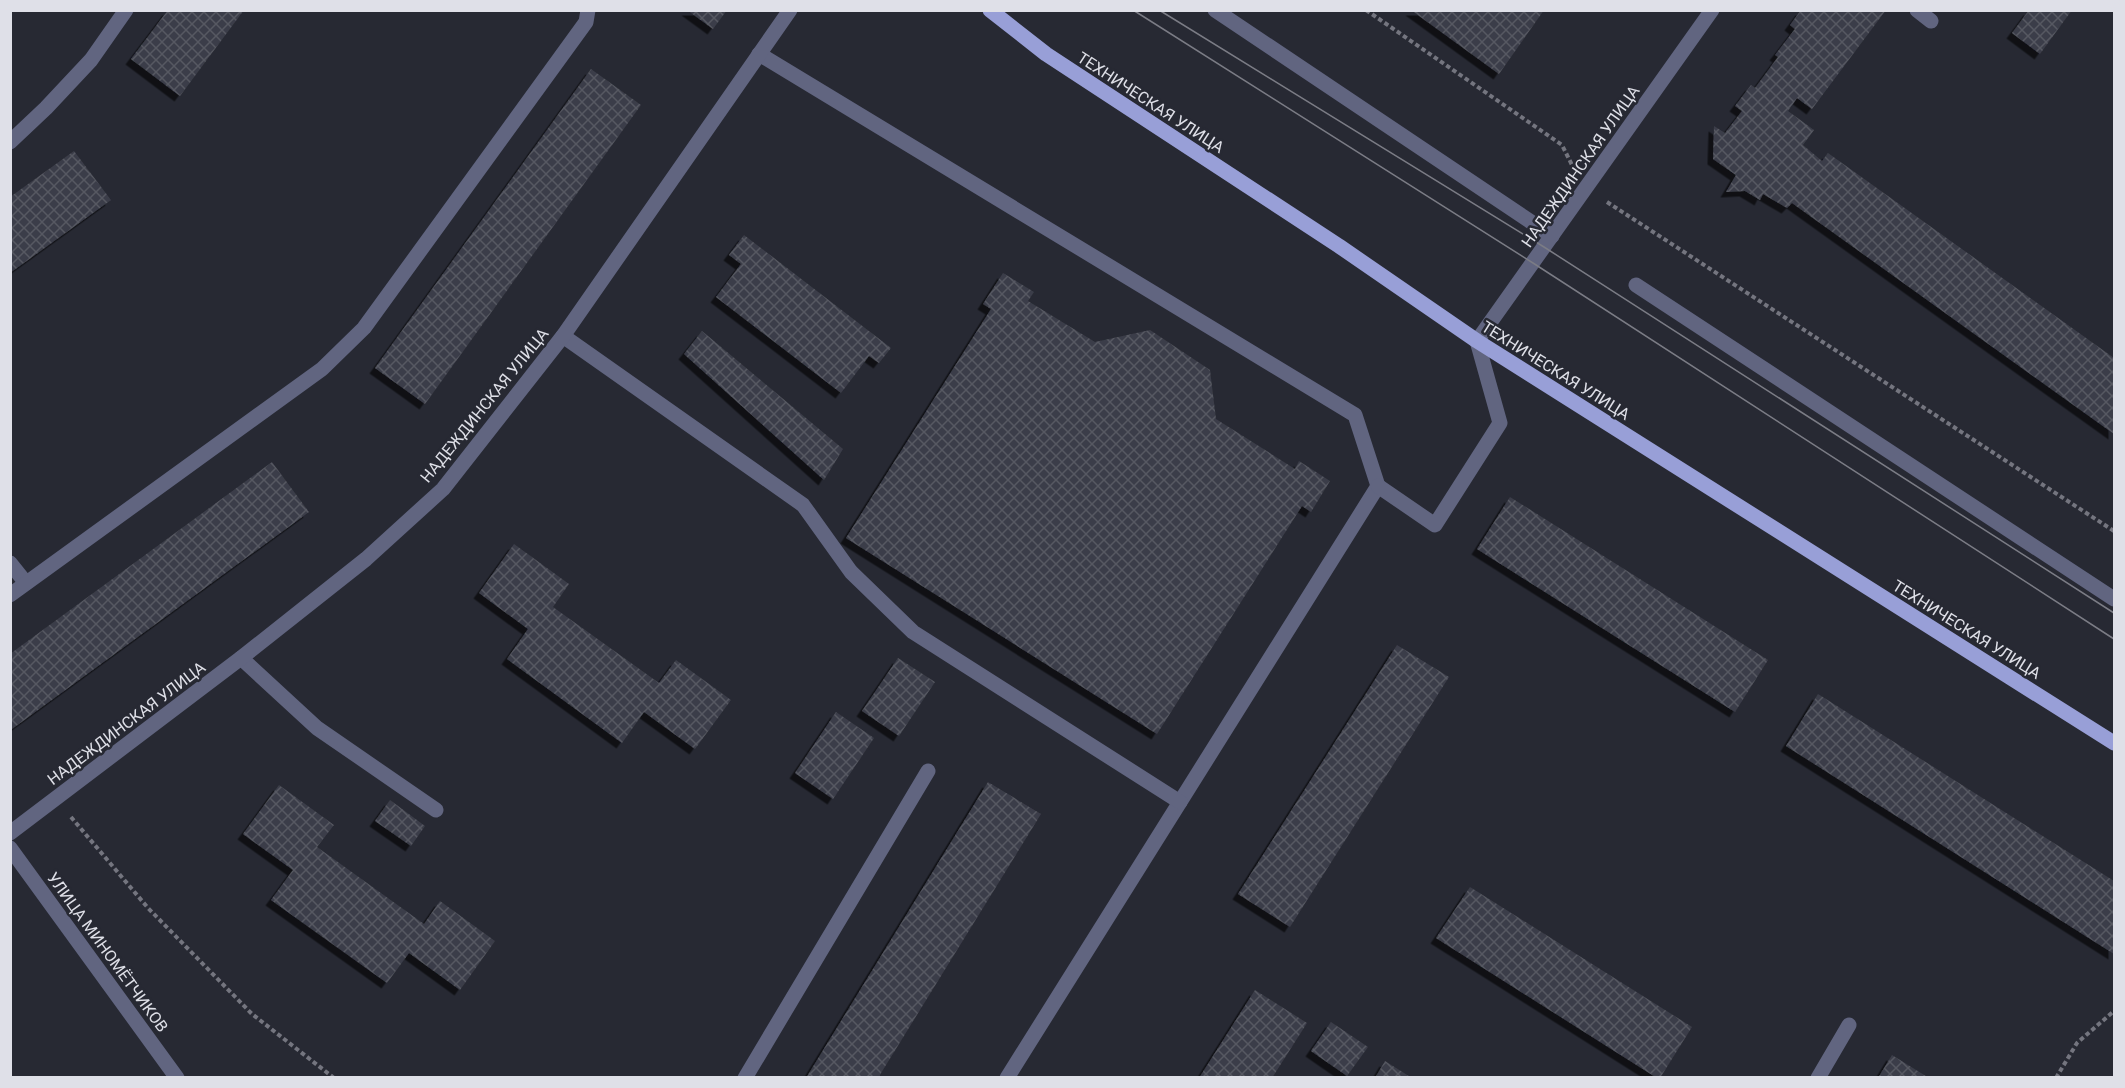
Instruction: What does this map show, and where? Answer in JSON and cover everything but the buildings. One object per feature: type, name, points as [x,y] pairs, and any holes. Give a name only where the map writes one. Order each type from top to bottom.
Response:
[{"type":"main road","name":"ТЕХНИЧЕСКАЯ УЛИЦА","points":[[990,10],[1046,54],[1339,246],[1477,341],[2115,743]]},
{"type":"street","points":[[10,142],[91,60],[126,10]]},
{"type":"street","points":[[10,595],[322,369],[364,328],[586,22],[588,10]]},
{"type":"street","name":"НАДЕЖДИНСКАЯ УЛИЦА","points":[[10,833],[241,658],[366,559],[443,489],[563,336],[790,10]]},
{"type":"street","points":[[1215,10],[1552,236]]},
{"type":"street","name":"НАДЕЖДИНСКАЯ УЛИЦА","points":[[1477,341],[1712,10]]},
{"type":"street","points":[[1917,10],[1931,21]]},
{"type":"street","points":[[759,54],[1355,415],[1378,486],[1435,525],[1500,423],[1477,341]]},
{"type":"street","points":[[1636,285],[2115,599]]},
{"type":"street","points":[[563,336],[802,505],[851,572],[913,632],[1180,802]]},
{"type":"street","points":[[1007,1077],[1378,486]]},
{"type":"street","points":[[10,563],[26,583]]},
{"type":"street","points":[[241,658],[317,728],[436,810]]},
{"type":"street","points":[[745,1077],[928,771]]},
{"type":"street","name":"УЛИЦА МИНОМЁТЧИКОВ","points":[[10,848],[177,1077]]},
{"type":"street","points":[[1818,1077],[1849,1025]]},
{"type":"path","points":[[1366,10],[1562,145],[1586,189],[2115,531]]},
{"type":"path","points":[[58,797],[79,828],[148,908],[252,1014],[334,1077]]},
{"type":"path","points":[[2056,1077],[2077,1043],[2115,1011]]},
{"type":"tram line","points":[[1133,10],[1533,263],[2114,639]]},
{"type":"tram line","points":[[1159,10],[1544,247],[2114,613]]}]
